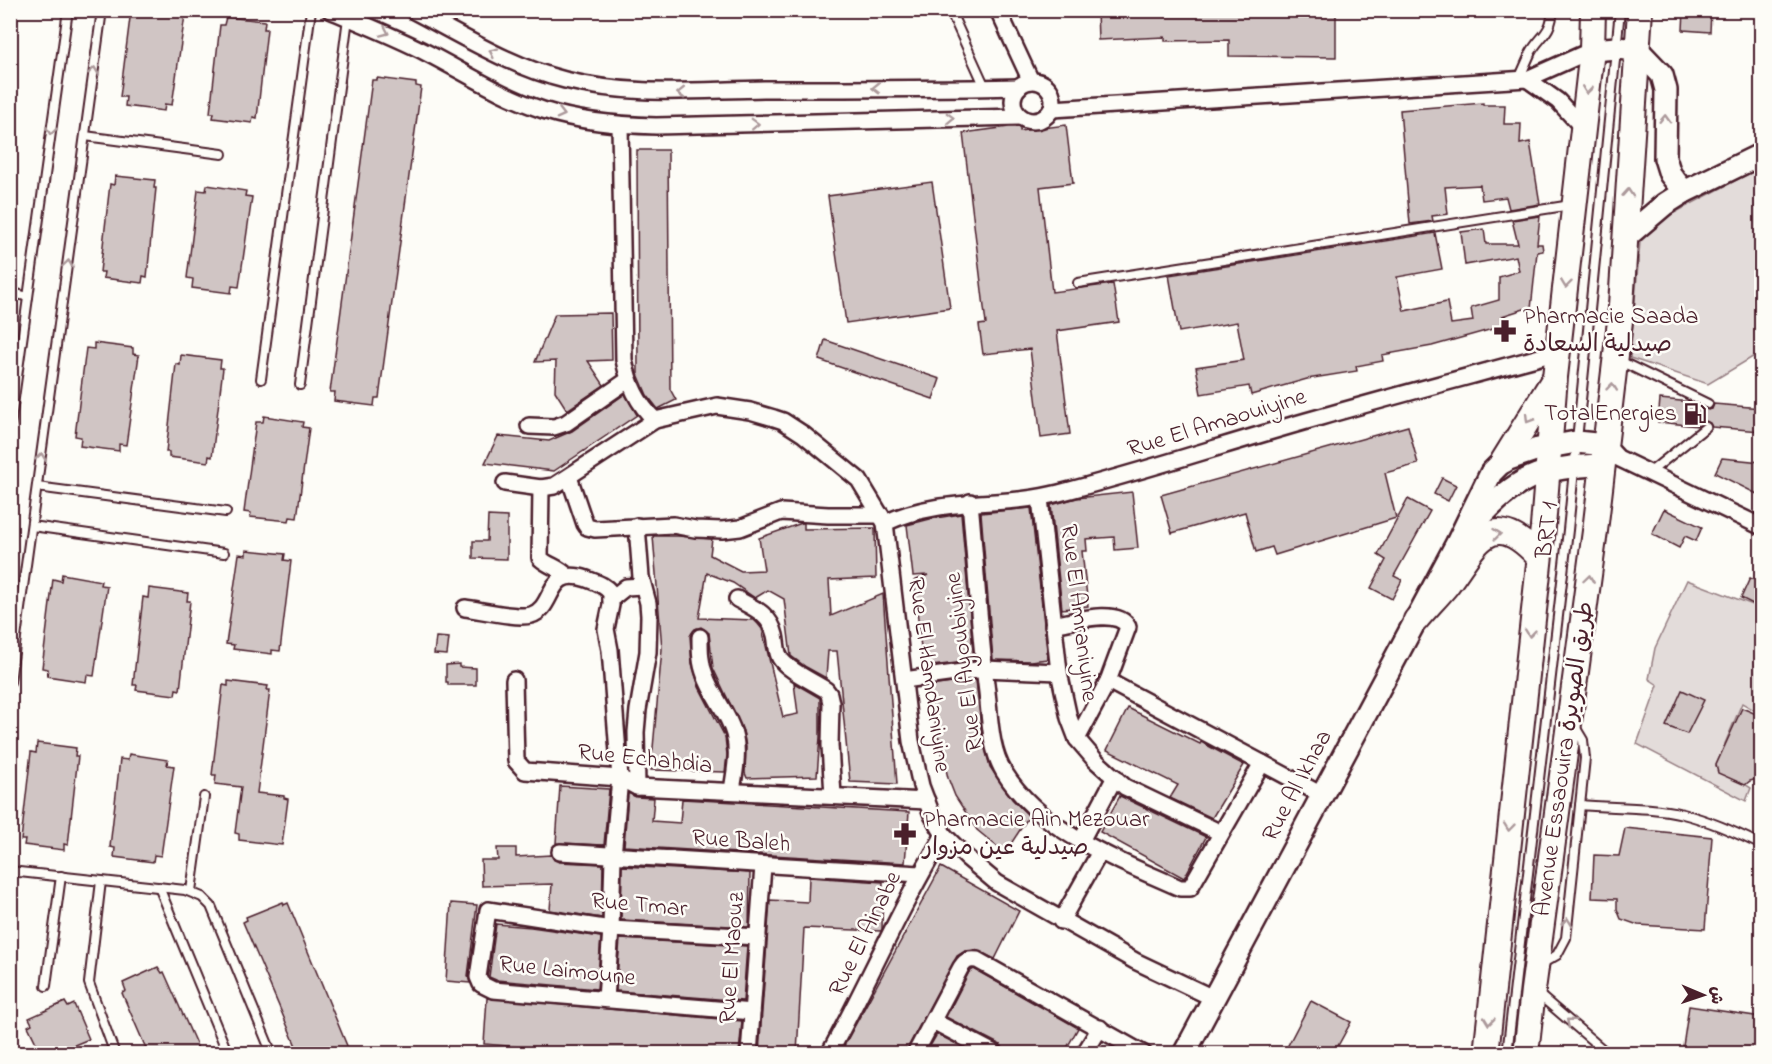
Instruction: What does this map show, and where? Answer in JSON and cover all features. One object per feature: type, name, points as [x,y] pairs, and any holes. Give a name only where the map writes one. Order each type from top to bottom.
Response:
[{"type":"main road","points":[[1550,446],[1555,377],[1592,50],[1593,10]]},
{"type":"main road","name":"Avenue Essaouira طريق الصويرة","points":[[1526,1053],[1569,718],[1609,456],[1625,238],[1628,49],[1640,10]]},
{"type":"main road","points":[[1503,460],[1555,377]]},
{"type":"main road","name":"Avenue Essaouira طريق الصويرة","points":[[1486,1053],[1550,446]]},
{"type":"main road","points":[[1416,620],[1446,586],[1482,537],[1494,532],[1506,533],[1518,537],[1539,556]]},
{"type":"street","points":[[330,10],[396,37],[517,100],[574,118],[620,125],[1019,117],[1034,122],[1048,115],[1054,101],[1052,93],[1041,82],[985,87],[727,90],[668,93],[613,89],[562,80],[534,70],[507,59],[436,16],[411,10]]},
{"type":"street","points":[[998,10],[1025,84]]},
{"type":"street","points":[[1052,109],[1523,79],[1592,50],[1628,49],[1662,75],[1665,81],[1665,158],[1670,174],[1684,192]]},
{"type":"street","points":[[1523,79],[1558,100],[1582,127]]},
{"type":"street","points":[[1019,117],[1013,101],[1025,84]]},
{"type":"street","points":[[620,125],[624,360],[628,380],[636,397],[655,420]]},
{"type":"street","points":[[1625,238],[1655,212],[1684,192],[1761,154]]},
{"type":"street","name":"Rue El Amaouiyine","points":[[883,519],[970,502],[1040,498],[1316,418],[1558,352]]},
{"type":"street","points":[[529,426],[555,427],[566,423],[628,380]]},
{"type":"street","points":[[505,483],[541,488],[554,486],[655,420],[720,406],[750,411],[783,421],[803,434],[859,480],[883,519]]},
{"type":"street","points":[[1503,460],[1550,446],[1576,442],[1649,473],[1761,527]]},
{"type":"street","name":"Rue Al Ikhaa","points":[[1457,543],[1493,503],[1513,486],[1547,471],[1609,456]]},
{"type":"street","name":"Rue Al Ikhaa","points":[[1184,1053],[1457,543],[1491,473],[1503,460]]},
{"type":"street","points":[[569,477],[587,527],[595,529],[673,525],[722,530],[740,528],[781,512],[883,519]]},
{"type":"street","points":[[541,488],[539,554],[545,563],[558,568],[567,576],[603,585],[611,593],[606,629],[610,650],[620,778],[613,856],[606,999]]},
{"type":"street","name":"Rue El Amraniyine","points":[[1040,498],[1059,672],[1069,718],[1077,739],[1095,760],[1125,787],[1221,833]]},
{"type":"street","name":"Rue El Ayoubiyine","points":[[970,502],[992,739],[1003,771],[1022,795],[1047,818],[1100,852],[1185,889],[1190,888],[1262,763]]},
{"type":"street","name":"Rue El Hamdaniyine","points":[[883,519],[911,741],[921,786],[944,835],[989,877],[1061,921],[1135,961],[1214,998]]},
{"type":"street","points":[[636,787],[638,710],[649,635],[648,603],[643,586],[637,526]]},
{"type":"street","points":[[465,608],[514,615],[532,615],[539,610],[559,580],[567,576]]},
{"type":"street","points":[[611,599],[626,587],[643,586]]},
{"type":"street","points":[[736,599],[756,609],[769,620],[780,658],[786,665],[830,694],[831,768],[834,796]]},
{"type":"street","points":[[1053,625],[1105,616],[1116,617],[1127,623],[1128,631],[1107,681],[1077,739]]},
{"type":"street","points":[[700,637],[700,655],[705,677],[729,717],[735,736],[736,763],[732,790]]},
{"type":"street","points":[[904,680],[984,669],[1059,672]]},
{"type":"street","name":"Rue Echahdia","points":[[514,680],[516,761],[525,771],[620,778],[636,787],[927,801]]},
{"type":"street","points":[[1107,681],[1322,795]]},
{"type":"street","points":[[1081,841],[1115,777]]},
{"type":"street","name":"Rue El Ainabe","points":[[829,1053],[920,874],[944,835]]},
{"type":"street","name":"Rue Baleh","points":[[560,852],[920,874]]},
{"type":"street","points":[[1061,921],[1100,852]]},
{"type":"street","name":"Rue El Maouz","points":[[749,1053],[763,866]]},
{"type":"street","name":"Rue Laimoune","points":[[516,914],[488,910],[478,977],[481,984],[493,990],[752,1012]]},
{"type":"street","name":"Rue Tmar","points":[[516,914],[611,929],[758,937]]},
{"type":"street","points":[[915,1053],[961,967],[966,960],[970,959],[977,960],[1144,1053]]},
{"type":"street","points":[[933,1021],[996,1053]]},
{"type":"street","points":[[1084,1053],[1100,1028]]},
{"type":"lane","points":[[10,427],[68,10]]},
{"type":"lane","points":[[10,682],[102,10]]},
{"type":"lane","points":[[261,379],[311,10]]},
{"type":"lane","points":[[950,10],[985,87]]},
{"type":"lane","points":[[1523,79],[1532,50],[1544,38],[1552,22],[1553,10]]},
{"type":"lane","name":"BRT 1","points":[[1507,1053],[1568,530],[1576,442],[1628,49],[1620,10]]},
{"type":"lane","points":[[300,385],[348,18]]},
{"type":"lane","points":[[85,136],[222,154]]},
{"type":"lane","points":[[1078,283],[1575,204]]},
{"type":"lane","points":[[10,292],[28,297]]},
{"type":"lane","points":[[1615,359],[1708,404]]},
{"type":"lane","points":[[1649,473],[1706,427]]},
{"type":"lane","points":[[37,487],[226,512]]},
{"type":"lane","points":[[32,526],[224,553]]},
{"type":"lane","points":[[1537,965],[1557,956],[1566,938],[1585,749],[1581,733],[1569,718]]},
{"type":"lane","points":[[191,891],[204,797]]},
{"type":"lane","points":[[1580,805],[1646,809],[1682,814],[1714,823],[1761,844]]},
{"type":"lane","points":[[10,871],[191,891],[202,897],[211,906],[272,1053]]},
{"type":"lane","points":[[46,986],[61,876]]},
{"type":"lane","points":[[100,881],[89,983],[115,1053]]},
{"type":"lane","points":[[159,887],[228,1053]]},
{"type":"lane","points":[[1533,990],[1608,1053]]},
{"type":"shaded area","points":[[1761,167],[1761,352],[1708,384],[1630,358],[1640,242],[1657,222]]},
{"type":"shaded area","points":[[1687,580],[1761,608],[1761,714],[1742,703],[1716,765],[1751,788],[1746,801],[1637,744],[1658,685],[1649,679],[1655,648]]},
{"type":"building","points":[[131,10],[178,10],[178,14],[185,15],[172,105],[165,104],[164,111],[125,106],[126,97],[120,97]]},
{"type":"building","points":[[1097,10],[1336,10],[1336,57],[1229,56],[1229,40],[1165,41],[1165,37],[1098,40]]},
{"type":"building","points":[[1684,10],[1711,10],[1710,32],[1683,30]]},
{"type":"building","points":[[226,17],[265,21],[264,29],[267,29],[257,118],[253,117],[252,123],[213,118],[214,113],[210,113],[220,25],[224,25]]},
{"type":"building","points":[[377,78],[416,83],[416,86],[421,87],[379,398],[375,398],[374,406],[334,401],[335,392],[330,392],[372,80],[377,80]]},
{"type":"building","points":[[1483,103],[1483,105],[1505,105],[1504,124],[1521,124],[1520,144],[1530,142],[1540,204],[1509,209],[1506,197],[1482,200],[1480,185],[1445,187],[1448,214],[1432,216],[1433,221],[1410,224],[1400,110]]},
{"type":"building","points":[[1066,125],[1073,183],[1040,187],[1052,292],[1113,284],[1119,322],[1057,331],[1070,434],[1041,438],[1030,349],[983,354],[979,325],[986,324],[963,133],[1009,127],[1020,127],[1020,131]]},
{"type":"building","points":[[637,150],[668,150],[670,389],[676,400],[658,409],[647,395],[638,374]]},
{"type":"building","points":[[115,176],[155,180],[147,277],[143,276],[142,283],[103,278],[104,272],[100,272],[110,184],[114,185]]},
{"type":"building","points":[[932,182],[950,308],[846,323],[828,196]]},
{"type":"building","points":[[207,185],[246,191],[245,196],[252,197],[239,287],[232,286],[231,293],[192,288],[193,279],[187,278],[198,190],[206,191]]},
{"type":"building","points":[[1540,216],[1537,244],[1542,244],[1543,251],[1537,252],[1531,309],[1502,316],[1505,316],[1507,325],[1432,346],[1382,355],[1383,361],[1356,366],[1357,371],[1307,379],[1251,395],[1249,386],[1201,394],[1196,367],[1244,360],[1237,322],[1179,332],[1169,275],[1435,233],[1442,269],[1397,277],[1404,311],[1447,302],[1451,324],[1473,321],[1471,308],[1499,300],[1499,277],[1519,271],[1516,256],[1465,265],[1461,232],[1484,229],[1486,244],[1518,244],[1512,220]]},
{"type":"building","points":[[611,313],[612,360],[588,361],[604,385],[567,410],[555,391],[556,361],[535,362],[555,314]]},
{"type":"building","points":[[825,340],[940,379],[933,399],[819,360]]},
{"type":"building","points":[[94,343],[133,348],[133,354],[139,355],[126,445],[119,444],[119,451],[80,446],[81,437],[75,436],[86,348],[94,349]]},
{"type":"building","points":[[181,355],[221,360],[220,368],[223,368],[212,457],[209,456],[208,462],[169,457],[169,452],[166,452],[176,364],[180,365]]},
{"type":"building","points":[[625,394],[637,415],[554,471],[485,463],[498,436],[549,441],[572,431]]},
{"type":"building","name":"TotalEnergies","points":[[1660,399],[1691,402],[1708,410],[1712,409],[1714,404],[1761,408],[1761,431],[1712,427],[1706,421],[1698,426],[1658,422]]},
{"type":"building","points":[[264,416],[303,422],[302,427],[309,428],[297,518],[290,517],[289,521],[250,517],[251,513],[244,512],[256,422],[263,422]]},
{"type":"building","points":[[1408,426],[1418,464],[1385,473],[1396,518],[1275,555],[1272,547],[1256,552],[1245,512],[1172,533],[1161,495]]},
{"type":"building","points":[[1722,458],[1761,462],[1761,496],[1715,473]]},
{"type":"building","points":[[1442,478],[1456,485],[1448,501],[1434,494]]},
{"type":"building","points":[[1132,492],[1138,548],[1115,550],[1114,537],[1086,539],[1087,551],[1082,551],[1088,606],[1062,609],[1051,505],[1077,498]]},
{"type":"building","points":[[1408,499],[1430,511],[1394,576],[1402,580],[1392,599],[1371,588],[1386,560],[1378,555]]},
{"type":"building","points":[[1031,508],[1048,659],[993,660],[981,513]]},
{"type":"building","points":[[1664,509],[1702,527],[1696,541],[1685,536],[1679,548],[1652,534]]},
{"type":"building","points":[[961,514],[974,661],[923,667],[914,581],[928,575],[913,576],[907,525]]},
{"type":"building","points":[[488,516],[507,517],[507,559],[473,558],[473,541],[487,541]]},
{"type":"building","points":[[804,523],[804,529],[875,528],[876,578],[829,580],[831,616],[883,594],[897,784],[850,782],[837,651],[828,651],[826,678],[806,667],[791,656],[784,599],[768,590],[755,598],[733,583],[707,573],[699,618],[754,620],[758,624],[762,629],[783,717],[798,714],[794,683],[820,698],[817,776],[747,778],[743,731],[713,668],[709,633],[701,627],[695,629],[690,636],[692,663],[699,687],[725,737],[727,755],[725,772],[651,770],[662,649],[653,536],[712,539],[710,555],[741,571],[764,570],[759,538]]},
{"type":"building","points":[[246,550],[285,554],[284,560],[291,561],[280,651],[272,650],[272,654],[233,649],[234,645],[226,644],[239,554],[246,555]]},
{"type":"building","points":[[62,574],[101,581],[100,585],[107,586],[94,676],[87,675],[86,682],[47,676],[48,669],[42,668],[53,579],[61,581]]},
{"type":"building","points":[[1750,578],[1761,583],[1761,608],[1741,598]]},
{"type":"building","points":[[149,588],[188,593],[187,601],[190,601],[180,690],[176,689],[175,695],[136,690],[137,685],[133,685],[143,597],[148,598]]},
{"type":"building","points":[[436,637],[449,638],[447,655],[434,654]]},
{"type":"building","points":[[459,664],[459,667],[476,668],[476,685],[448,685],[446,665]]},
{"type":"building","points":[[976,680],[982,735],[990,767],[1012,799],[1029,816],[1005,853],[977,830],[955,796],[948,778],[934,717],[929,686]]},
{"type":"building","points":[[228,681],[268,686],[267,690],[270,690],[257,793],[284,796],[288,799],[282,845],[239,840],[239,834],[235,833],[241,787],[215,784],[216,775],[212,775],[223,685],[228,686]]},
{"type":"building","points":[[1682,690],[1704,700],[1687,734],[1666,726]]},
{"type":"building","points":[[1128,708],[1244,765],[1212,818],[1170,798],[1178,785],[1107,750]]},
{"type":"building","points":[[1742,708],[1761,716],[1761,778],[1745,785],[1718,773],[1716,765]]},
{"type":"building","points":[[37,743],[76,748],[75,756],[78,756],[68,845],[64,844],[64,850],[24,845],[25,840],[21,840],[31,752],[36,753]]},
{"type":"building","points":[[129,754],[168,760],[167,765],[174,766],[161,856],[154,855],[153,862],[114,857],[115,848],[110,847],[120,759],[128,760]]},
{"type":"building","points":[[560,786],[609,789],[604,845],[556,843]]},
{"type":"building","points":[[628,793],[636,797],[654,798],[652,821],[680,823],[682,799],[909,812],[905,863],[624,846]]},
{"type":"building","points":[[1120,796],[1206,837],[1184,878],[1100,832]]},
{"type":"building","points":[[1625,828],[1712,837],[1705,929],[1638,925],[1621,919],[1617,909],[1617,899],[1592,898],[1594,855],[1619,856]]},
{"type":"building","points":[[497,848],[516,848],[516,857],[551,855],[559,862],[603,864],[602,918],[550,910],[552,884],[482,886],[481,860],[498,860]]},
{"type":"building","points":[[622,866],[750,873],[749,927],[621,920]]},
{"type":"building","points":[[941,867],[1019,911],[995,959],[975,950],[965,951],[957,956],[905,1053],[840,1053]]},
{"type":"building","points":[[809,877],[883,882],[882,929],[881,931],[804,928],[797,1053],[759,1053],[770,900],[808,902]]},
{"type":"building","points":[[283,902],[284,905],[288,903],[350,1053],[299,1053],[243,922],[247,920],[246,917]]},
{"type":"building","points":[[451,903],[477,905],[468,976],[470,983],[446,981]]},
{"type":"building","points":[[496,924],[601,937],[597,989],[496,980],[489,977]]},
{"type":"building","points":[[620,939],[747,946],[743,1001],[616,991]]},
{"type":"building","points":[[158,967],[162,973],[164,972],[200,1053],[148,1053],[122,993],[126,991],[123,983]]},
{"type":"building","points":[[974,969],[1078,1028],[1064,1053],[1006,1053],[1001,1045],[946,1017],[969,972]]},
{"type":"building","points":[[487,998],[742,1021],[739,1053],[568,1053],[484,1044]]},
{"type":"building","points":[[1311,1001],[1351,1022],[1334,1053],[1284,1053]]},
{"type":"building","points":[[65,1002],[68,1007],[74,1004],[89,1039],[55,1053],[41,1053],[28,1026],[32,1024],[29,1018]]},
{"type":"building","points":[[1689,1006],[1761,1017],[1761,1053],[1682,1053]]},
{"type":"building","points":[[937,1034],[974,1053],[926,1053]]},
{"type":"place","name":"Pharmacie Saada صيدلية السعادة","points":[[1505,331]]},
{"type":"place","name":"TotalEnergies","points":[[1695,414]]},
{"type":"place","name":"Pharmacie Ain Mezouar صيدلية عين مزوار","points":[[905,834]]}]
